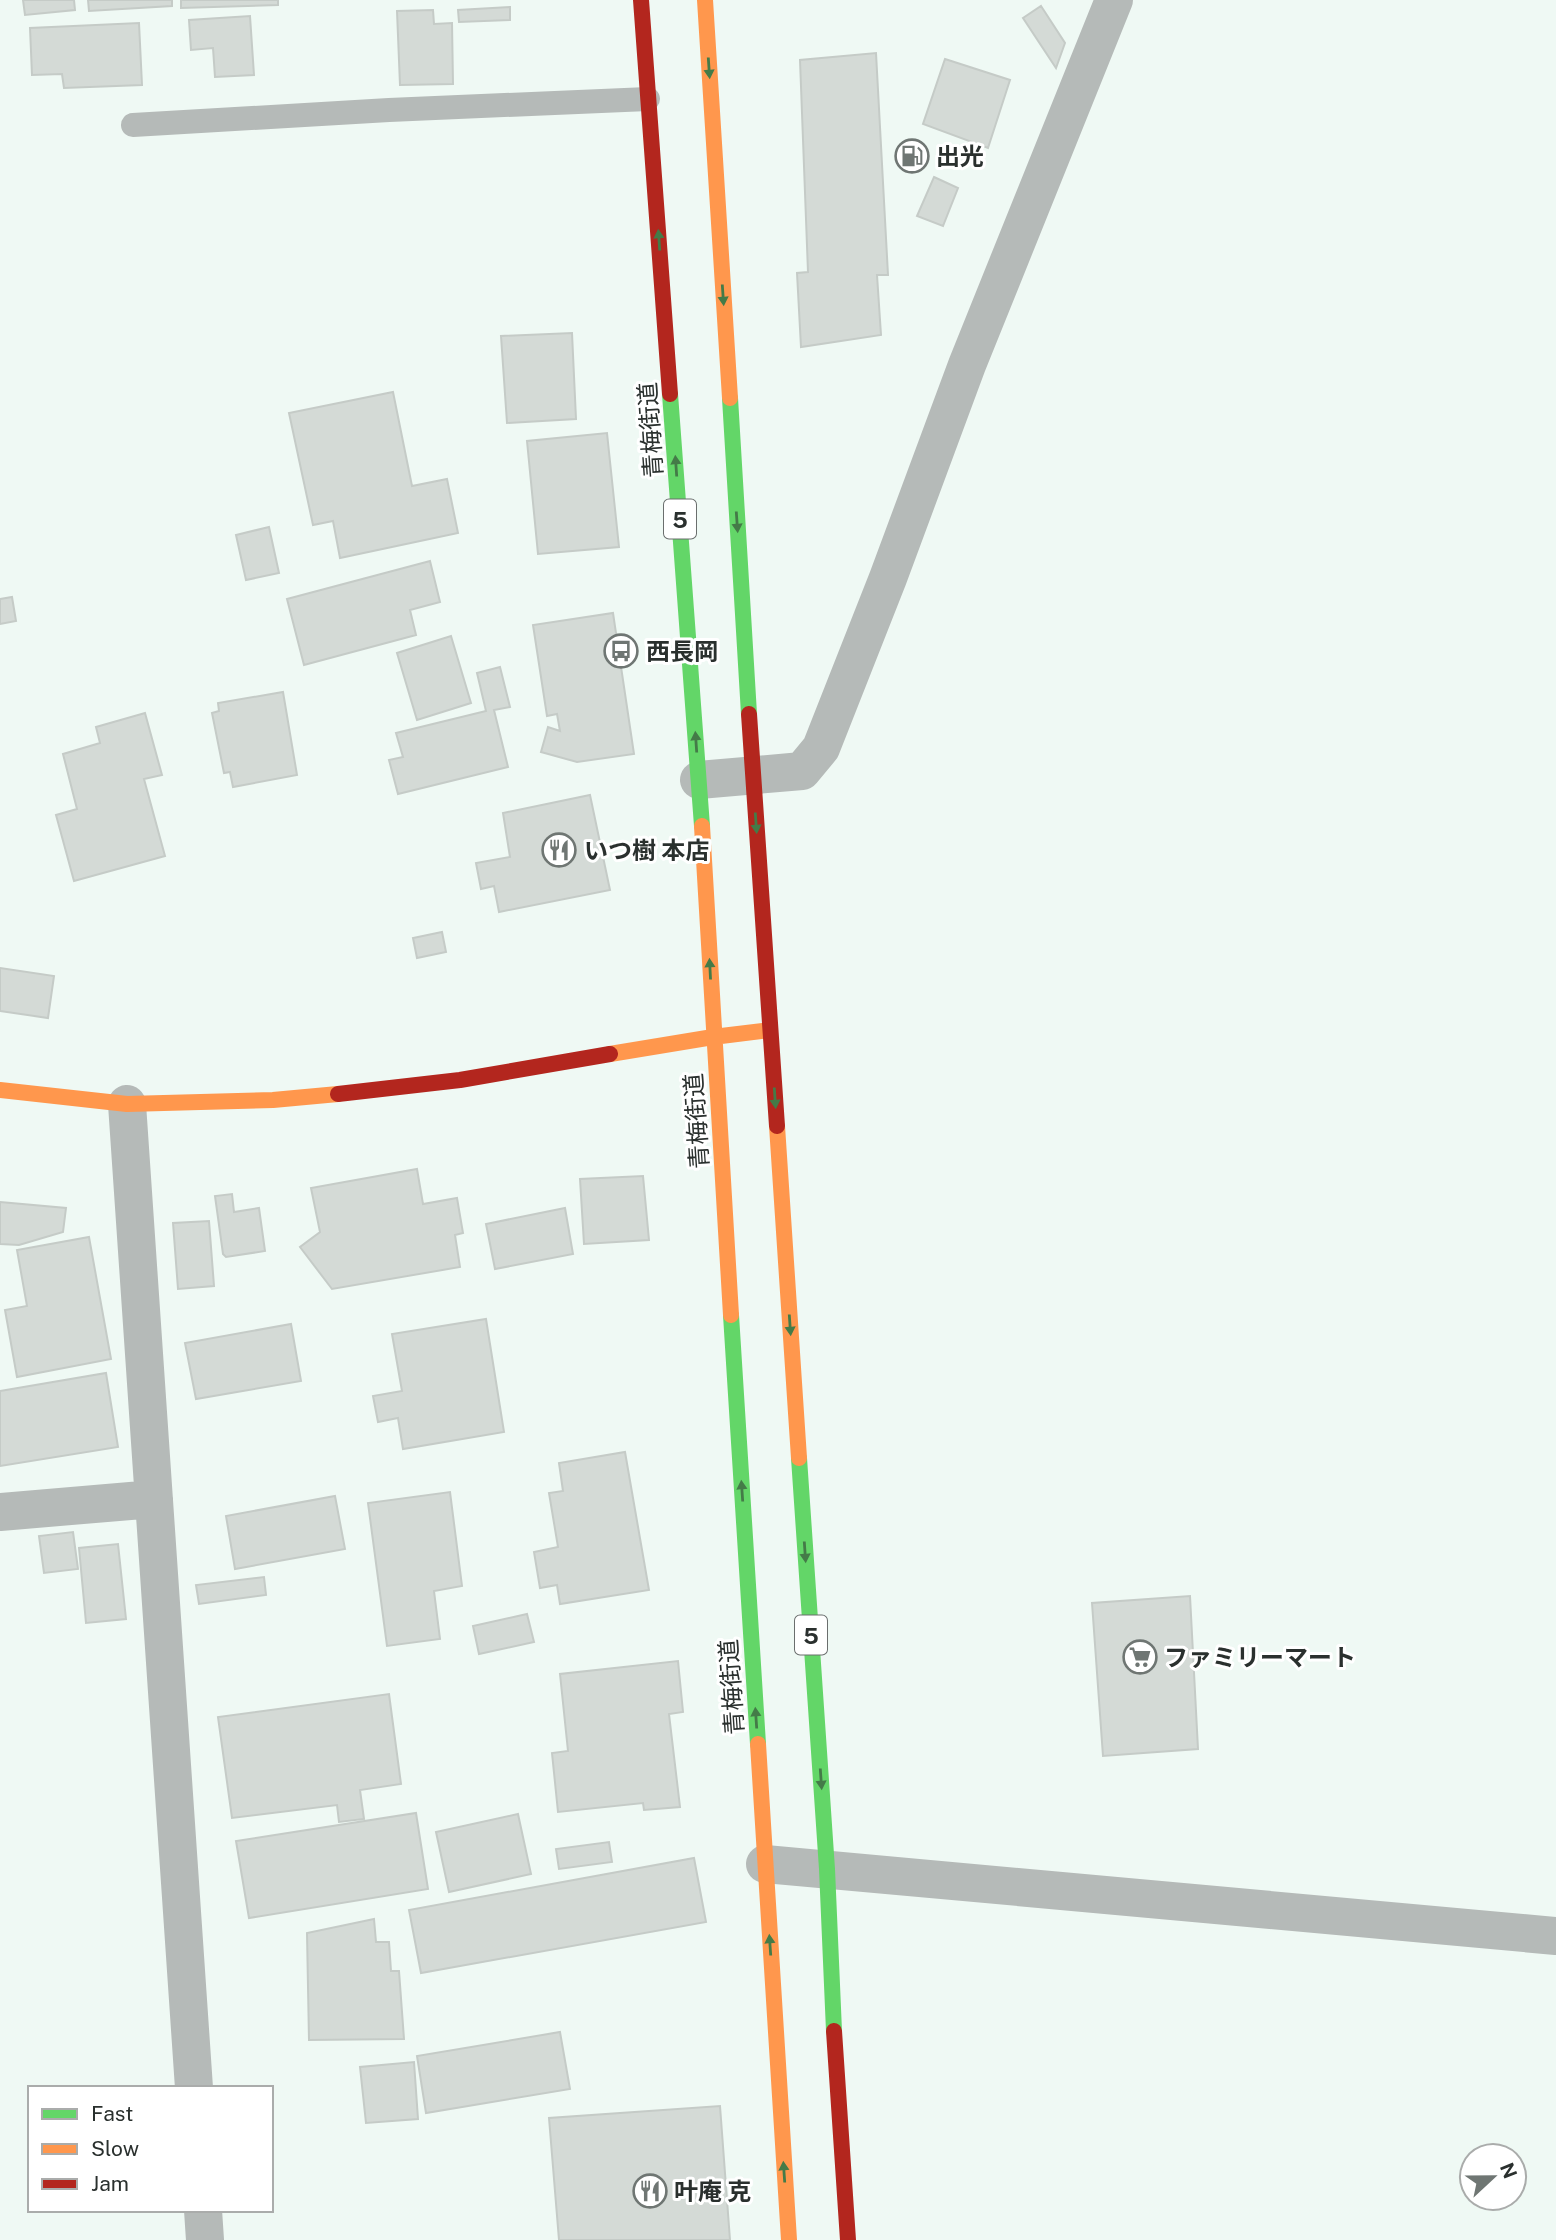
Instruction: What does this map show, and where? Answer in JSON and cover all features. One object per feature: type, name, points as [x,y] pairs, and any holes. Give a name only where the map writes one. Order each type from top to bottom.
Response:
[{"type":"main road","name":"青梅街道","points":[[641,0],[699,779],[789,2240]]},
{"type":"main road","name":"5","points":[[705,0],[753,775],[827,1869],[835,2062],[848,2240]]},
{"type":"main road","points":[[0,1090],[127,1104],[273,1100],[368,1092],[460,1080],[713,1037],[770,1030]]},
{"type":"street","points":[[699,779],[802,771],[821,748],[967,365],[1114,0]]},
{"type":"street","points":[[127,1104],[194,2086]]},
{"type":"street","points":[[0,1512],[154,1499]]},
{"type":"street","points":[[765,1864],[1556,1936]]},
{"type":"street","points":[[203,2212],[205,2240]]},
{"type":"lane","points":[[133,125],[648,99]]},
{"type":"building","points":[[23,0],[74,0],[75,10],[25,15]]},
{"type":"building","points":[[88,0],[172,0],[172,6],[89,11]]},
{"type":"building","points":[[181,0],[278,0],[278,5],[181,8]]},
{"type":"building","points":[[1041,6],[1065,43],[1056,68],[1023,18]]},
{"type":"building","points":[[510,7],[510,20],[459,22],[458,10]]},
{"type":"building","points":[[433,10],[434,24],[452,23],[453,84],[400,85],[397,11]]},
{"type":"building","points":[[250,16],[254,75],[215,77],[213,48],[191,50],[189,20]]},
{"type":"building","points":[[139,23],[142,85],[64,88],[62,74],[32,75],[30,28]]},
{"type":"building","points":[[876,53],[888,275],[877,275],[881,335],[801,347],[797,273],[808,272],[800,60]]},
{"type":"building","points":[[945,59],[1010,80],[988,148],[923,124]]},
{"type":"building","points":[[934,177],[958,188],[943,226],[917,216]]},
{"type":"building","points":[[572,333],[576,419],[507,423],[501,336]]},
{"type":"building","points":[[393,392],[412,486],[447,479],[458,533],[340,558],[333,521],[313,525],[289,413]]},
{"type":"building","points":[[607,433],[619,547],[538,554],[527,441]]},
{"type":"building","points":[[269,527],[279,573],[246,580],[236,535]]},
{"type":"building","points":[[430,561],[440,602],[410,610],[416,635],[304,665],[287,599]]},
{"type":"building","points":[[12,597],[16,621],[0,624],[0,599]]},
{"type":"building","points":[[613,613],[634,754],[577,762],[541,752],[548,727],[560,731],[557,714],[547,716],[533,625]]},
{"type":"building","points":[[451,636],[471,703],[417,720],[397,653]]},
{"type":"building","points":[[500,667],[510,707],[494,710],[508,767],[398,794],[389,760],[403,757],[396,733],[486,711],[477,673]]},
{"type":"building","points":[[283,692],[297,775],[233,787],[230,772],[224,773],[212,713],[219,711],[218,703]]},
{"type":"building","points":[[145,713],[162,775],[144,779],[165,856],[74,881],[56,815],[77,809],[63,754],[100,743],[96,727]]},
{"type":"building","points":[[590,795],[610,890],[499,912],[494,886],[481,889],[476,863],[510,857],[503,813]]},
{"type":"building","points":[[442,932],[446,952],[417,958],[413,938]]},
{"type":"building","points":[[0,968],[54,976],[48,1018],[0,1011]]},
{"type":"building","points":[[417,1169],[423,1204],[457,1198],[463,1233],[455,1235],[460,1267],[332,1289],[300,1247],[320,1232],[311,1188]]},
{"type":"building","points":[[643,1176],[649,1240],[584,1244],[580,1179]]},
{"type":"building","points":[[232,1194],[234,1212],[259,1208],[265,1251],[226,1257],[223,1254],[215,1196]]},
{"type":"building","points":[[0,1202],[66,1208],[63,1232],[19,1245],[0,1244]]},
{"type":"building","points":[[565,1208],[573,1254],[495,1269],[486,1224]]},
{"type":"building","points":[[209,1221],[214,1286],[178,1289],[173,1223]]},
{"type":"building","points":[[89,1237],[111,1359],[17,1377],[5,1310],[27,1306],[17,1250]]},
{"type":"building","points":[[486,1319],[504,1432],[403,1449],[398,1418],[378,1422],[373,1396],[402,1391],[392,1334]]},
{"type":"building","points":[[291,1324],[301,1381],[196,1399],[185,1343]]},
{"type":"building","points":[[106,1373],[118,1447],[0,1466],[0,1391]]},
{"type":"building","points":[[625,1452],[649,1590],[560,1604],[557,1585],[540,1588],[534,1552],[558,1547],[549,1493],[563,1491],[559,1463]]},
{"type":"building","points":[[450,1492],[462,1586],[434,1591],[440,1639],[387,1646],[368,1503]]},
{"type":"building","points":[[335,1496],[345,1549],[235,1569],[226,1516]]},
{"type":"building","points":[[73,1532],[78,1569],[44,1573],[39,1536]]},
{"type":"building","points":[[118,1544],[126,1619],[86,1623],[79,1548]]},
{"type":"building","points":[[264,1577],[266,1595],[199,1604],[196,1585]]},
{"type":"building","points":[[1190,1596],[1198,1749],[1103,1756],[1092,1603]]},
{"type":"building","points":[[527,1614],[534,1642],[479,1654],[473,1626]]},
{"type":"building","points":[[678,1661],[683,1712],[669,1714],[680,1807],[644,1810],[643,1803],[558,1812],[552,1753],[568,1751],[560,1674]]},
{"type":"building","points":[[389,1694],[401,1784],[360,1790],[364,1819],[339,1822],[337,1805],[232,1818],[218,1717]]},
{"type":"building","points":[[416,1813],[428,1889],[249,1918],[236,1841]]},
{"type":"building","points":[[518,1814],[531,1874],[449,1892],[436,1832]]},
{"type":"building","points":[[609,1842],[612,1862],[559,1869],[556,1849]]},
{"type":"building","points":[[694,1858],[706,1922],[421,1973],[409,1910]]},
{"type":"building","points":[[374,1919],[376,1942],[389,1942],[391,1971],[399,1971],[404,2039],[309,2040],[307,1933]]},
{"type":"building","points":[[560,2032],[570,2089],[426,2113],[417,2056]]},
{"type":"building","points":[[414,2062],[418,2119],[366,2123],[360,2067]]},
{"type":"building","points":[[720,2106],[730,2240],[559,2240],[549,2118]]},
{"type":"traffic: fast","points":[[670,394],[702,826]]},
{"type":"traffic: fast","points":[[730,398],[749,714]]},
{"type":"traffic: fast","points":[[731,1315],[758,1744]]},
{"type":"traffic: fast","points":[[799,1458],[827,1869],[834,2031]]},
{"type":"traffic: slow","points":[[705,0],[730,398]]},
{"type":"traffic: slow","points":[[702,826],[731,1315]]},
{"type":"traffic: slow","points":[[610,1054],[770,1030]]},
{"type":"traffic: slow","points":[[0,1090],[127,1104],[273,1100],[338,1094]]},
{"type":"traffic: slow","points":[[777,1126],[799,1458]]},
{"type":"traffic: slow","points":[[758,1744],[789,2240]]},
{"type":"traffic: jam","points":[[641,0],[670,394]]},
{"type":"traffic: jam","points":[[749,714],[777,1126]]},
{"type":"traffic: jam","points":[[338,1094],[460,1080],[610,1054]]},
{"type":"traffic: jam","points":[[834,2031],[848,2240]]},
{"type":"place","name":"出光","points":[[912,156]]},
{"type":"place","name":"西長岡","points":[[621,651]]},
{"type":"place","name":"いつ樹 本店","points":[[559,850]]},
{"type":"place","name":"ファミリーマート","points":[[1140,1657]]},
{"type":"place","name":"叶庵 克","points":[[650,2191]]}]
